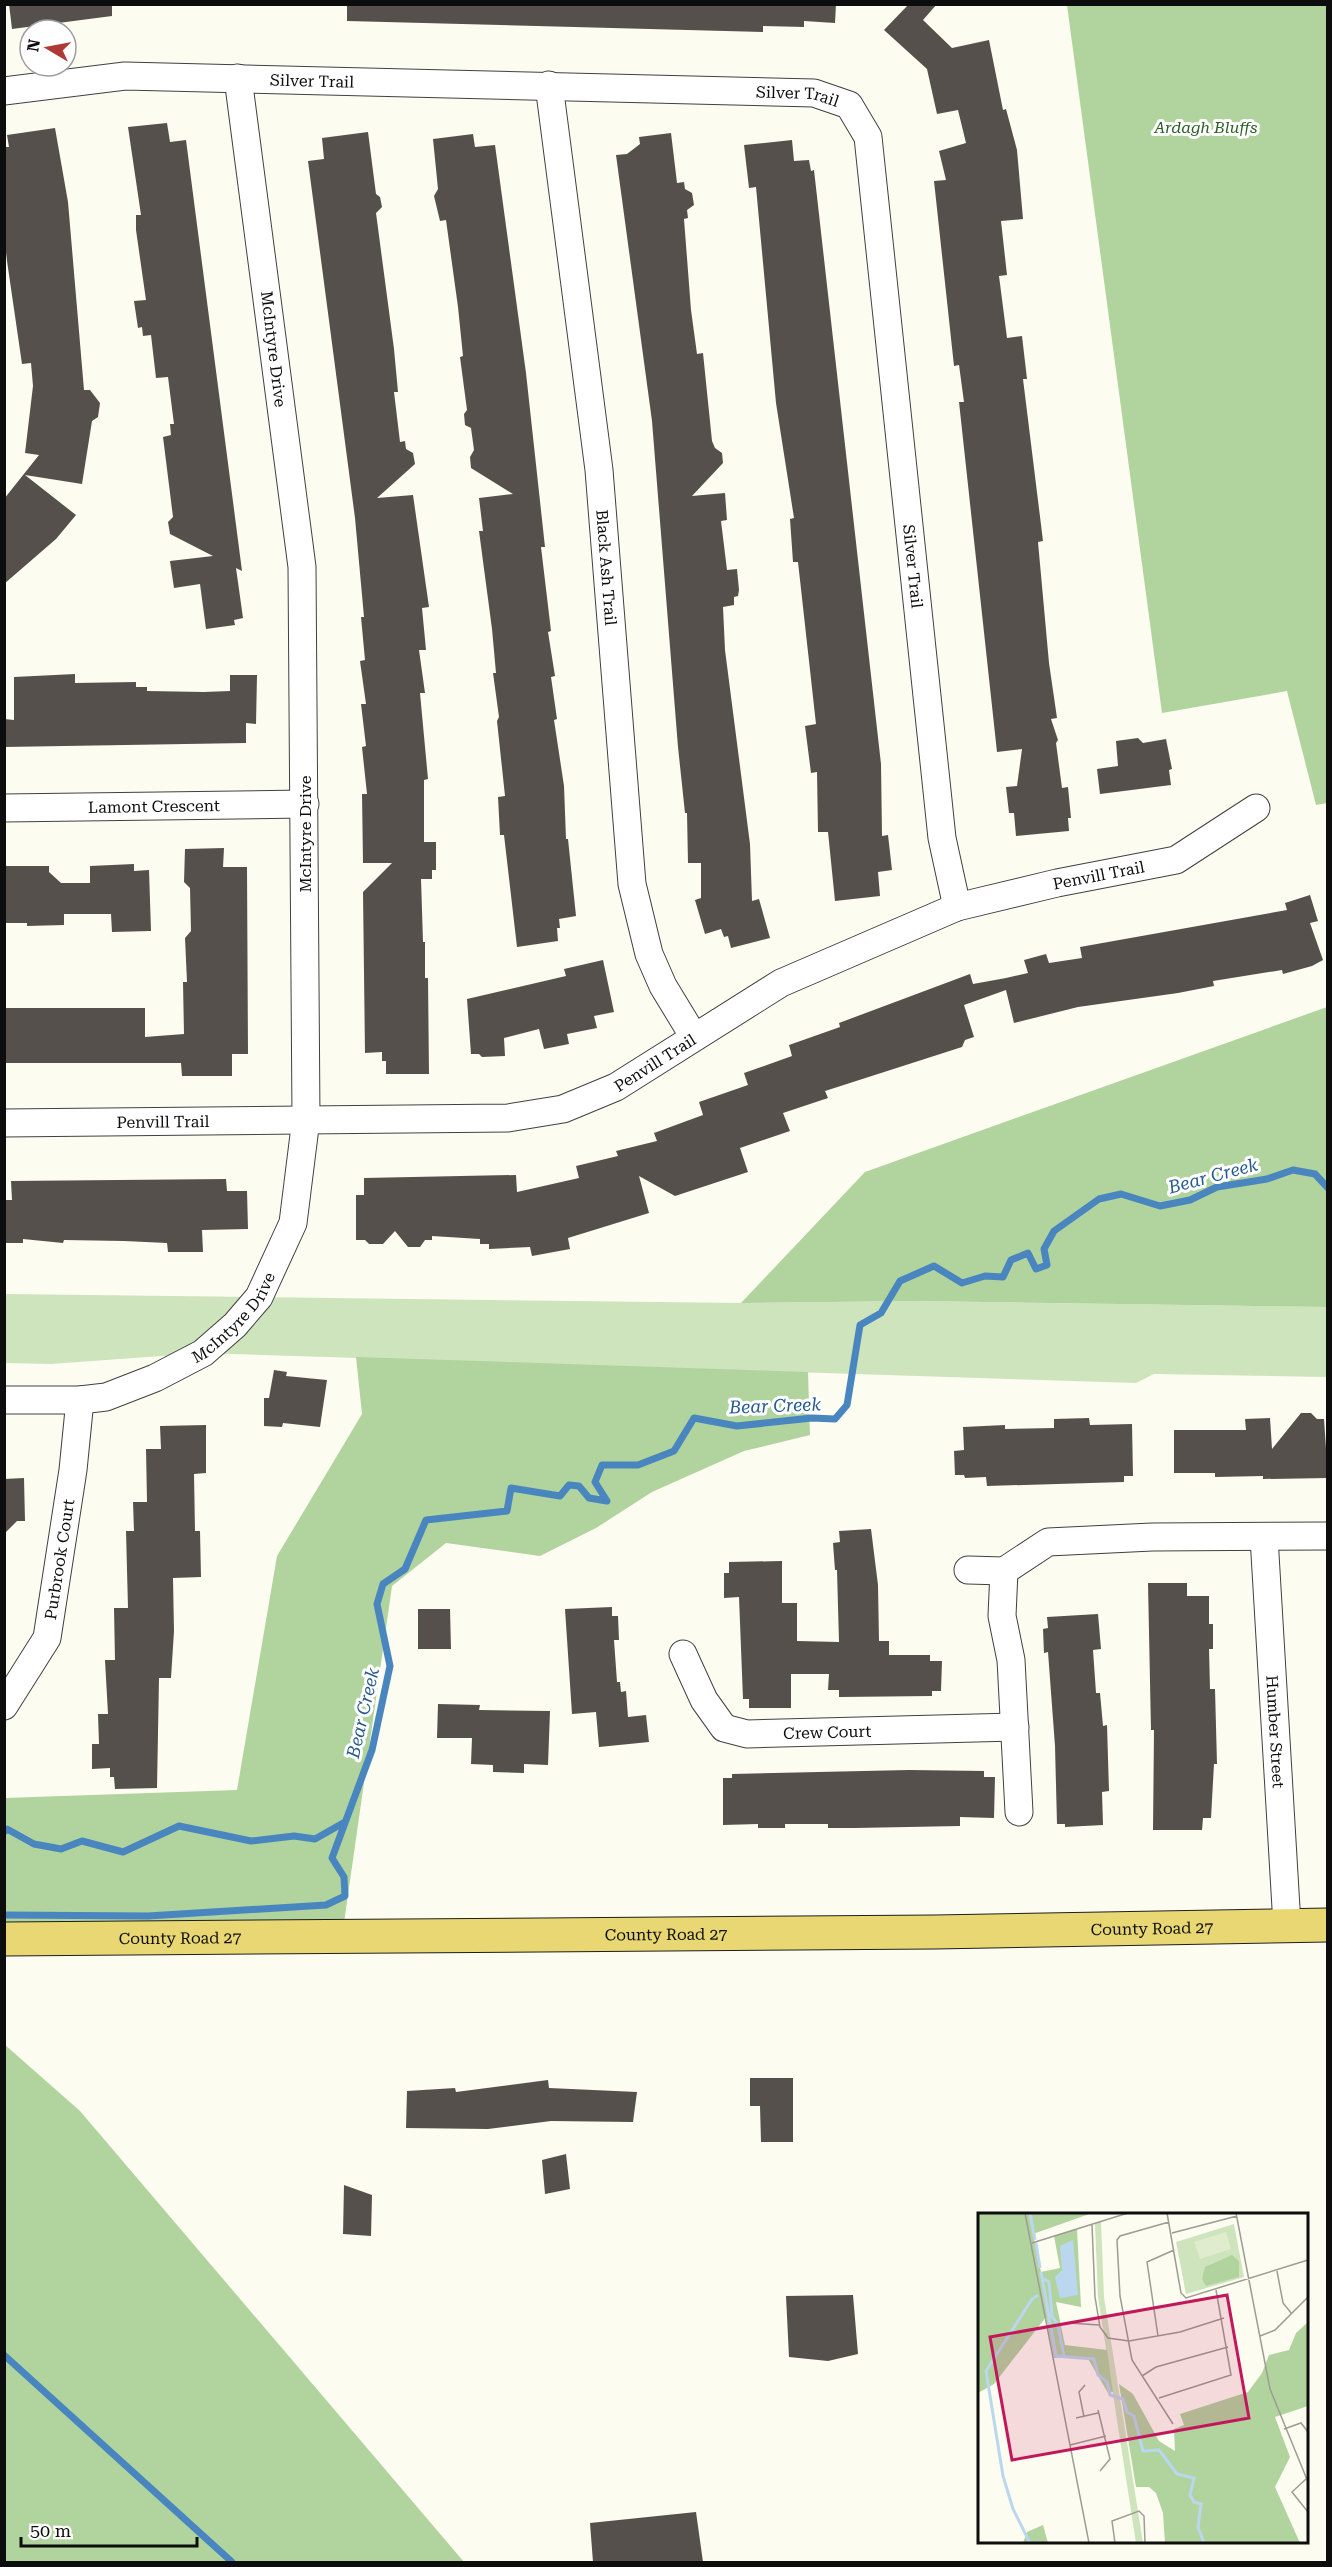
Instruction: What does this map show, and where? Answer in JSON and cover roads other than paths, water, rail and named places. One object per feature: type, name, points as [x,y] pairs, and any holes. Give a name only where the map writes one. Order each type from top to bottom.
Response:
[{"type":"main road","name":"County Road 27","points":[[4,1939],[935,1932],[1328,1925]]},
{"type":"street","name":"Silver Trail","points":[[4,91],[125,76],[814,93],[849,105],[868,137],[942,838],[957,907]]},
{"type":"street","name":"McIntyre Drive","points":[[4,1400],[80,1400],[106,1397],[155,1378],[203,1353],[235,1325],[259,1297],[277,1262],[293,1222],[306,1119],[302,567],[238,78]]},
{"type":"street","name":"Black Ash Trail","points":[[549,85],[599,470],[632,884],[649,954],[663,986],[694,1038]]},
{"type":"street","name":"Lamont Crescent","points":[[4,808],[304,804]]},
{"type":"street","name":"Penvill Trail","points":[[4,1123],[508,1118],[563,1109],[616,1087],[781,983],[957,907],[1057,883],[1176,860],[1257,807]]},
{"type":"street","name":"Purbrook Court","points":[[4,1706],[47,1638],[73,1470],[80,1400]]},
{"type":"street","points":[[968,1570],[1004,1571],[1048,1542],[1152,1537],[1328,1536]]},
{"type":"street","name":"Humber Street","points":[[1264,1537],[1287,1925]]},
{"type":"street","points":[[1004,1571],[1002,1616],[1011,1660],[1020,1812]]},
{"type":"street","name":"Crew Court","points":[[683,1654],[704,1700],[724,1728],[747,1734],[1015,1727]]},
{"type":"waterway","name":"Bear Creek","points":[[4,1915],[148,1916],[326,1905],[345,1896],[344,1877],[332,1858],[372,1750],[390,1666],[377,1604],[383,1584],[405,1569],[426,1520],[507,1511],[511,1488],[560,1496],[569,1485],[579,1486],[589,1498],[607,1501],[595,1482],[602,1465],[638,1465],[674,1451],[694,1418],[737,1426],[812,1418],[835,1419],[847,1405],[860,1325],[881,1313],[900,1281],[934,1266],[962,1283],[985,1276],[1003,1277],[1011,1260],[1028,1253],[1036,1269],[1047,1265],[1044,1249],[1054,1231],[1099,1199],[1121,1194],[1160,1206],[1190,1200],[1217,1187],[1267,1179],[1293,1170],[1315,1174],[1328,1188]]},
{"type":"waterway","points":[[4,1832],[7,1829],[34,1844],[61,1849],[82,1841],[123,1852],[179,1826],[251,1841],[294,1836],[315,1839],[345,1822]]},
{"type":"waterway","points":[[4,2355],[232,2562]]},
{"type":"park label","name":"Ardagh Bluffs","points":[[1206,127]]}]
